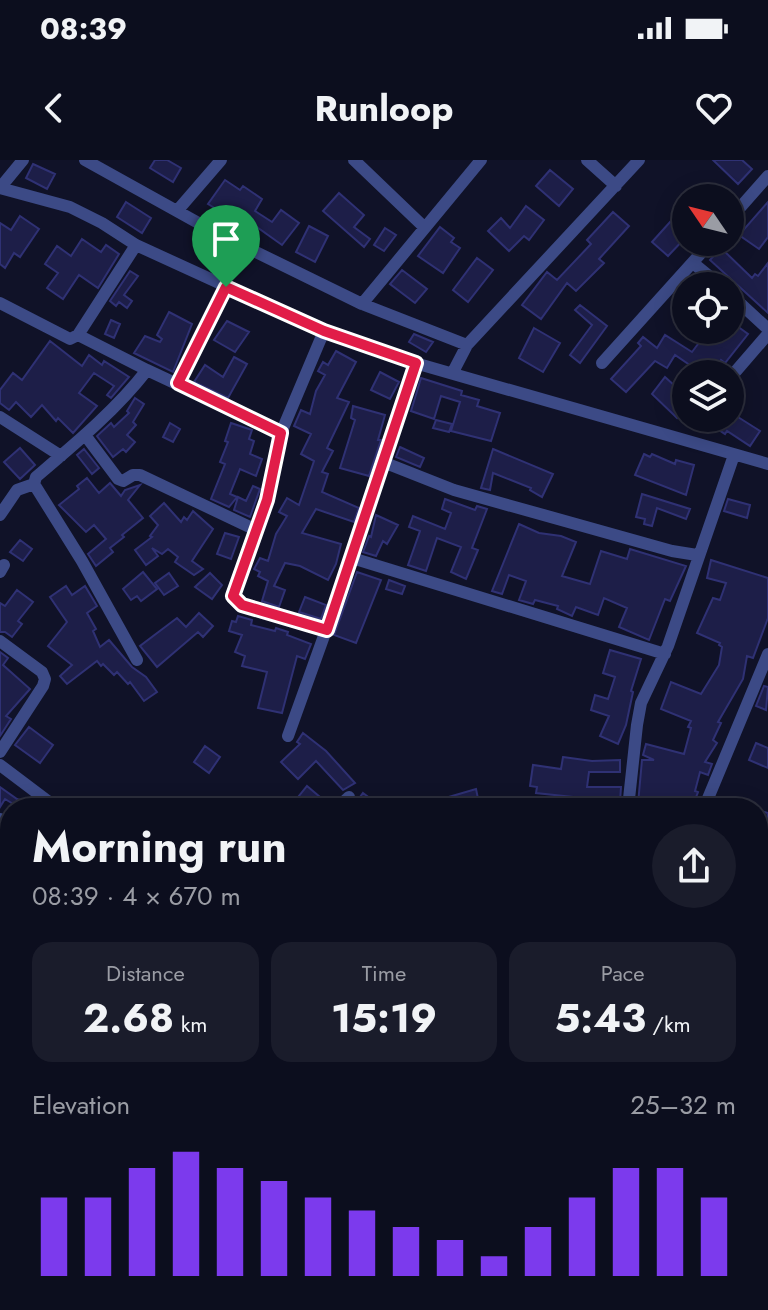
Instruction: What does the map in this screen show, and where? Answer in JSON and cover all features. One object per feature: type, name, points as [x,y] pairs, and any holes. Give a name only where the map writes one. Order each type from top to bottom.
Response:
[{"type":"street","points":[[23,160],[0,188],[70,207],[136,245],[324,331],[416,363],[768,464]]},
{"type":"street","points":[[85,160],[177,211],[362,304],[467,345]]},
{"type":"street","points":[[177,211],[221,160]]},
{"type":"street","points":[[354,160],[424,227]]},
{"type":"street","points":[[362,304],[481,160]]},
{"type":"street","points":[[587,160],[616,186]]},
{"type":"street","points":[[453,372],[467,345],[639,160]]},
{"type":"street","points":[[744,203],[768,176]]},
{"type":"street","points":[[0,303],[70,339],[78,335],[136,245]]},
{"type":"street","points":[[602,363],[699,256]]},
{"type":"street","points":[[693,263],[704,272]]},
{"type":"street","points":[[178,383],[226,287]]},
{"type":"street","points":[[744,308],[768,331],[744,361]]},
{"type":"street","points":[[324,331],[281,433],[267,500],[233,596],[242,605],[327,630]]},
{"type":"street","points":[[78,335],[281,433]]},
{"type":"street","points":[[288,736],[352,558],[416,363]]},
{"type":"street","points":[[137,660],[82,561],[34,484],[36,477],[85,435],[147,370]]},
{"type":"street","points":[[0,417],[61,456]]},
{"type":"street","points":[[85,435],[118,479],[123,481],[140,475],[256,530]]},
{"type":"street","points":[[629,798],[641,703],[665,654],[734,455]]},
{"type":"street","points":[[383,462],[454,490],[672,551],[697,555]]},
{"type":"street","points":[[0,515],[17,490],[34,484]]},
{"type":"street","points":[[352,558],[665,654]]},
{"type":"street","points":[[0,641],[42,672],[45,679],[0,752]]},
{"type":"street","points":[[708,798],[767,660]]},
{"type":"street","points":[[0,765],[44,798]]},
{"type":"building","points":[[155,160],[167,160],[181,168],[173,182],[150,168]]},
{"type":"building","points":[[713,160],[742,160],[752,169],[738,184]]},
{"type":"building","points":[[33,164],[55,174],[47,189],[26,178]]},
{"type":"building","points":[[550,170],[573,189],[559,206],[536,186]]},
{"type":"building","points":[[225,180],[240,190],[243,186],[262,199],[255,211],[272,222],[281,210],[299,223],[282,245],[254,225],[252,228],[208,204]]},
{"type":"building","points":[[339,193],[364,215],[354,227],[370,239],[364,247],[323,211]]},
{"type":"building","points":[[126,202],[151,218],[142,233],[117,217]]},
{"type":"building","points":[[768,202],[768,237],[759,249],[744,238],[744,229]]},
{"type":"building","points":[[526,206],[544,220],[529,240],[524,236],[509,251],[488,231],[501,218],[510,228]]},
{"type":"building","points":[[613,212],[629,226],[599,259],[604,263],[576,291],[567,283],[541,319],[522,305],[547,272],[557,280],[591,244],[587,240]]},
{"type":"building","points":[[20,216],[39,229],[20,257],[14,253],[5,268],[0,264],[0,223],[11,230]]},
{"type":"building","points":[[672,220],[672,252],[668,256],[652,242]]},
{"type":"building","points":[[309,226],[328,236],[315,262],[296,252]]},
{"type":"building","points":[[440,227],[454,238],[451,242],[460,248],[443,273],[418,256]]},
{"type":"building","points":[[385,228],[396,235],[384,251],[374,245]]},
{"type":"building","points":[[82,239],[101,252],[106,245],[119,254],[98,288],[79,275],[63,299],[47,288],[58,273],[45,264],[57,246],[71,256]]},
{"type":"building","points":[[714,256],[729,256],[752,278],[755,274],[758,276],[768,263],[768,313],[744,291],[744,272],[723,272],[710,260]]},
{"type":"building","points":[[477,258],[493,270],[468,302],[453,290]]},
{"type":"building","points":[[402,270],[427,289],[415,303],[390,284]]},
{"type":"building","points":[[130,271],[138,276],[124,295],[132,301],[127,308],[119,302],[116,306],[110,301]]},
{"type":"building","points":[[580,305],[607,326],[580,363],[570,355],[592,325],[575,310]]},
{"type":"building","points":[[169,312],[192,324],[173,372],[134,353],[145,336],[160,342],[162,339],[157,335]]},
{"type":"building","points":[[111,320],[120,324],[114,338],[105,334]]},
{"type":"building","points":[[227,321],[249,332],[235,352],[214,340]]},
{"type":"building","points":[[534,328],[560,343],[543,372],[519,358]]},
{"type":"building","points":[[414,334],[433,342],[426,352],[409,342]]},
{"type":"building","points":[[665,335],[672,339],[672,344],[679,344],[692,352],[698,344],[740,344],[727,360],[682,360],[675,355],[667,368],[655,361],[626,392],[611,379],[641,346],[638,343],[643,337],[657,348]]},
{"type":"building","points":[[50,341],[82,366],[89,355],[102,365],[104,361],[129,377],[111,398],[107,395],[114,386],[94,373],[79,393],[97,406],[73,433],[58,418],[56,421],[42,405],[31,417],[16,402],[9,410],[0,403],[0,390],[13,373],[22,380]]},
{"type":"building","points":[[336,351],[356,362],[337,398],[349,402],[327,448],[333,451],[322,472],[328,474],[322,492],[359,508],[354,522],[316,509],[302,533],[341,544],[336,564],[328,580],[300,566],[285,563],[274,586],[285,590],[279,607],[262,601],[268,581],[258,576],[260,572],[254,569],[260,558],[268,561],[276,534],[287,516],[279,512],[287,498],[299,505],[314,461],[301,454],[311,434],[294,426],[301,410],[310,414],[316,391],[325,375],[318,371],[323,362],[328,365]]},
{"type":"building","points":[[234,357],[247,364],[228,398],[194,382],[205,365],[223,377]]},
{"type":"building","points":[[380,372],[399,382],[390,399],[371,390]]},
{"type":"building","points":[[665,377],[672,383],[672,413],[652,394]]},
{"type":"building","points":[[421,378],[462,391],[461,395],[479,400],[477,406],[500,413],[491,441],[451,431],[460,402],[441,396],[434,419],[411,411]]},
{"type":"building","points":[[135,398],[144,404],[133,422],[136,425],[127,435],[135,442],[126,452],[123,449],[113,457],[97,436],[111,423],[114,427],[129,413],[127,411]]},
{"type":"building","points":[[353,406],[385,415],[378,440],[381,440],[369,476],[340,468],[355,420],[351,418]]},
{"type":"building","points":[[436,420],[452,424],[449,432],[433,428]]},
{"type":"building","points":[[744,421],[760,431],[750,446],[729,432],[744,432]]},
{"type":"building","points":[[170,423],[180,429],[173,442],[163,437]]},
{"type":"building","points":[[231,423],[252,430],[249,439],[254,441],[250,454],[262,459],[256,476],[240,469],[230,494],[237,497],[229,507],[211,499],[225,464],[220,462]]},
{"type":"building","points":[[400,447],[424,458],[420,467],[396,457]]},
{"type":"building","points":[[20,448],[35,465],[20,479],[4,462]]},
{"type":"building","points":[[84,449],[99,468],[92,474],[77,455]]},
{"type":"building","points":[[493,449],[553,474],[542,497],[531,488],[493,473],[490,490],[481,488]]},
{"type":"building","points":[[644,454],[650,457],[652,454],[675,464],[676,460],[694,465],[686,495],[635,475]]},
{"type":"building","points":[[87,478],[99,493],[110,483],[121,496],[125,490],[140,485],[128,500],[143,518],[122,535],[124,537],[110,548],[113,552],[96,566],[88,554],[106,539],[94,525],[86,532],[59,505]]},
{"type":"building","points":[[253,486],[260,489],[250,517],[234,510],[238,497],[246,501]]},
{"type":"building","points":[[642,494],[690,509],[686,519],[657,508],[652,526],[644,524],[645,519],[636,517]]},
{"type":"building","points":[[445,499],[475,510],[477,506],[487,509],[472,548],[478,550],[466,579],[451,572],[461,547],[437,538],[426,571],[408,565],[420,531],[409,527],[413,516],[445,529],[451,513],[442,509]]},
{"type":"building","points":[[728,499],[750,505],[747,518],[724,511]]},
{"type":"building","points":[[164,503],[181,522],[184,517],[187,520],[193,511],[213,529],[192,561],[203,569],[194,575],[175,562],[178,557],[168,549],[162,554],[152,548],[158,556],[146,565],[135,550],[152,537],[158,525],[150,516]]},
{"type":"building","points":[[376,515],[398,525],[387,544],[383,541],[376,556],[363,552],[371,537]]},
{"type":"building","points":[[519,524],[539,533],[576,542],[562,576],[590,584],[601,551],[627,559],[630,549],[686,566],[670,601],[665,599],[649,640],[619,627],[627,608],[604,598],[598,615],[576,607],[572,616],[557,609],[558,606],[535,600],[533,604],[519,600],[526,581],[509,575],[502,594],[492,591]]},
{"type":"building","points":[[225,533],[239,537],[231,559],[217,554]]},
{"type":"building","points":[[20,540],[32,549],[23,561],[10,552]]},
{"type":"building","points":[[711,560],[768,578],[768,618],[753,658],[747,656],[743,679],[718,722],[721,723],[713,740],[717,743],[705,762],[712,764],[708,775],[700,772],[696,798],[639,798],[642,760],[654,760],[643,755],[646,744],[684,754],[691,721],[661,709],[671,682],[701,694],[719,665],[720,643],[697,633],[713,598],[720,600],[726,583],[707,578]]},
{"type":"building","points":[[143,572],[157,589],[141,601],[137,596],[131,600],[123,589]]},
{"type":"building","points":[[357,572],[381,580],[356,643],[334,635]]},
{"type":"building","points":[[169,573],[178,586],[164,595],[155,583]]},
{"type":"building","points":[[210,573],[222,585],[212,599],[195,587]]},
{"type":"building","points":[[389,580],[405,586],[402,594],[386,589]]},
{"type":"building","points":[[66,586],[72,595],[85,586],[97,606],[87,613],[96,629],[93,631],[100,647],[109,640],[157,692],[144,701],[130,682],[128,684],[117,672],[114,675],[97,661],[67,684],[60,676],[72,665],[48,646],[67,622],[50,597]]},
{"type":"building","points":[[17,590],[33,602],[18,621],[22,624],[12,637],[0,632],[0,603],[5,606]]},
{"type":"building","points":[[305,597],[326,605],[321,619],[299,612]]},
{"type":"building","points":[[199,613],[213,626],[203,637],[198,632],[157,667],[140,646],[177,618],[186,627]]},
{"type":"building","points":[[238,616],[252,620],[251,625],[275,631],[276,628],[311,644],[305,659],[297,656],[282,713],[258,708],[267,672],[242,666],[245,656],[235,652],[242,635],[229,631],[232,621],[236,622]]},
{"type":"building","points":[[610,650],[641,659],[631,691],[626,725],[618,744],[600,736],[609,716],[591,710],[595,695],[608,699],[615,677],[603,673]]},
{"type":"building","points":[[0,652],[8,658],[3,665],[30,689],[6,716],[11,719],[0,736]]},
{"type":"building","points":[[764,686],[768,687],[766,710],[756,706]]},
{"type":"building","points":[[29,727],[53,745],[40,763],[15,745]]},
{"type":"building","points":[[303,733],[326,751],[355,783],[343,790],[316,761],[298,779],[281,762],[300,744],[297,742]]},
{"type":"building","points":[[756,743],[768,748],[768,768],[749,760]]},
{"type":"building","points":[[205,746],[220,757],[209,773],[194,762]]},
{"type":"building","points":[[563,757],[592,761],[620,760],[620,772],[589,772],[587,787],[621,787],[620,798],[536,793],[537,787],[530,786],[533,765],[561,769]]},
{"type":"building","points":[[307,786],[321,798],[297,798]]},
{"type":"building","points":[[0,787],[16,798],[0,798]]},
{"type":"building","points":[[476,789],[478,798],[445,798]]},
{"type":"route","points":[[226,287],[324,331],[416,363],[327,630],[242,605],[233,596],[267,500],[281,433],[178,383],[226,287]]}]
